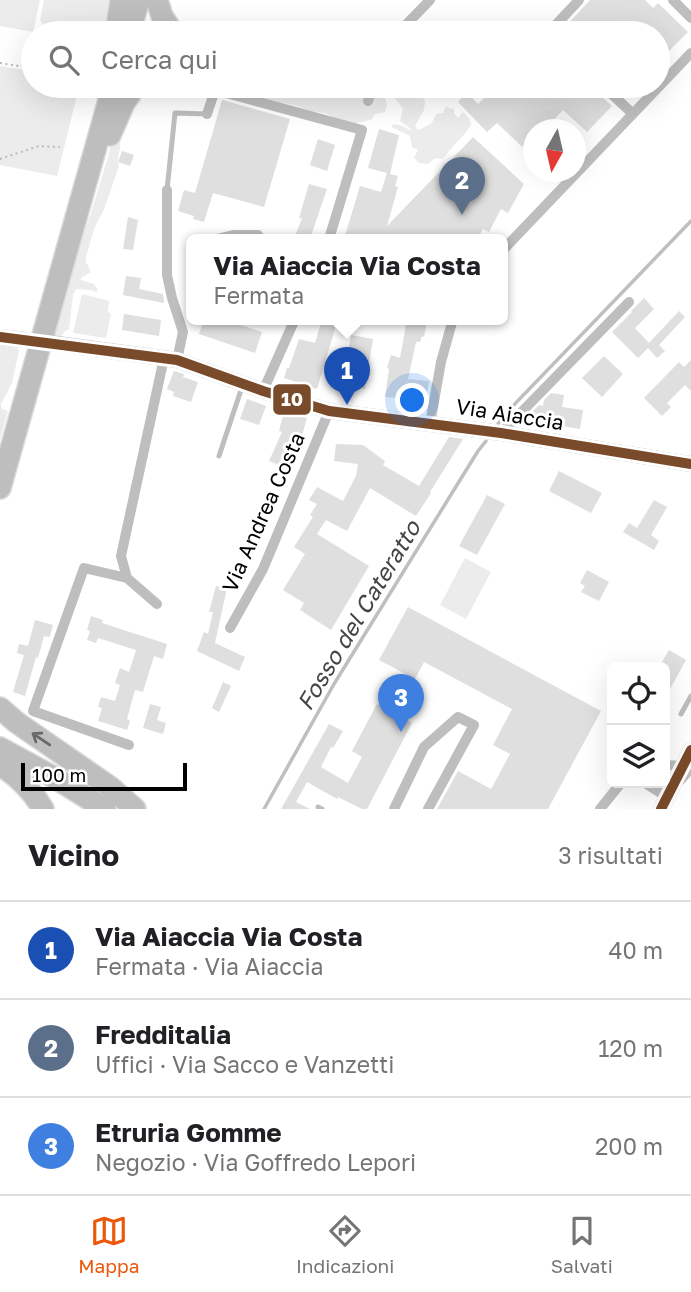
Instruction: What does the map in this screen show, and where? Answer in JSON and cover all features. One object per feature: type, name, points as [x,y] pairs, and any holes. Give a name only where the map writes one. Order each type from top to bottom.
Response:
[{"type":"highway","points":[[118,21],[121,0]]},
{"type":"highway","points":[[133,21],[139,0]]},
{"type":"highway","points":[[158,0],[165,21]]},
{"type":"highway","points":[[100,130],[105,98]]},
{"type":"highway","points":[[0,488],[109,98]]},
{"type":"highway","points":[[76,217],[90,191],[126,98]]},
{"type":"highway","points":[[0,708],[103,782],[135,809]]},
{"type":"highway","points":[[0,748],[105,809]]},
{"type":"highway","points":[[0,765],[31,790],[43,809]]},
{"type":"street","points":[[410,21],[430,0]]},
{"type":"street","points":[[559,21],[579,0]]},
{"type":"street","points":[[673,0],[691,18]]},
{"type":"street","points":[[670,74],[691,52]]},
{"type":"street","points":[[206,114],[212,98]]},
{"type":"street","points":[[244,98],[362,130],[331,234]]},
{"type":"street","points":[[616,98],[632,113]]},
{"type":"street","points":[[508,245],[647,98]]},
{"type":"street","points":[[127,578],[121,556],[170,359],[183,332],[167,275],[167,190]]},
{"type":"street","points":[[501,433],[629,302]]},
{"type":"street","points":[[263,391],[292,325]]},
{"type":"street","points":[[430,424],[441,362],[451,325]]},
{"type":"street","points":[[0,337],[25,340]]},
{"type":"street","name":"Via Aiaccia","points":[[50,343],[170,359],[329,411],[501,433],[691,464]]},
{"type":"street","name":"Via Andrea Costa","points":[[229,628],[263,569],[329,411]]},
{"type":"street","points":[[129,745],[33,711],[84,568],[127,578],[156,604]]},
{"type":"street","points":[[394,809],[424,747],[458,717],[474,725],[428,809]]},
{"type":"street","points":[[650,788],[665,805],[687,769],[691,750]]},
{"type":"street","points":[[600,809],[617,788]]},
{"type":"lane","points":[[167,190],[175,113],[206,114]]},
{"type":"lane","points":[[219,456],[243,384]]},
{"type":"lane","points":[[681,714],[691,696]]},
{"type":"path","points":[[0,63],[21,67]]},
{"type":"path","points":[[0,159],[39,146],[60,147]]},
{"type":"shaded area","points":[[0,0],[40,0],[35,21],[21,21],[21,30],[0,26]]},
{"type":"shaded area","points":[[44,0],[112,0],[110,21],[40,20]]},
{"type":"shaded area","points":[[0,66],[21,69],[21,98],[76,98],[57,176],[0,165]]},
{"type":"shaded area","points":[[140,98],[119,140],[119,166],[86,257],[91,272],[81,278],[94,284],[98,290],[76,289],[69,329],[59,339],[54,337],[76,251],[90,216],[110,146]]},
{"type":"shaded area","points":[[260,98],[385,98],[387,104],[385,112],[375,114],[371,120],[357,123],[339,120],[325,113]]},
{"type":"shaded area","points":[[394,98],[425,100],[424,110],[415,126],[419,130],[432,123],[436,114],[443,113],[446,107],[454,109],[458,118],[463,112],[471,125],[442,159],[435,158],[428,164],[419,163],[414,158],[418,150],[412,147],[410,136],[392,127],[397,125],[412,130],[400,121],[403,109]]},
{"type":"shaded area","points":[[82,294],[109,301],[108,312],[111,314],[106,338],[73,333]]},
{"type":"shaded area","points":[[0,339],[15,343],[19,351],[12,383],[1,404],[1,408],[8,411],[0,441]]},
{"type":"shaded area","points":[[465,558],[491,572],[466,619],[440,605]]},
{"type":"building","points":[[590,0],[645,0],[653,8],[658,3],[688,32],[670,50],[670,21],[571,21]]},
{"type":"building","points":[[462,98],[472,98],[478,104],[484,98],[603,98],[612,106],[587,132],[586,119],[573,119],[563,110],[554,119],[523,119],[523,148],[497,123],[487,132],[458,102]]},
{"type":"building","points":[[222,100],[290,119],[264,207],[213,193],[204,222],[178,211],[184,190],[195,193]]},
{"type":"building","points":[[379,129],[399,135],[390,174],[398,176],[395,186],[398,187],[387,226],[473,137],[524,184],[508,213],[501,209],[489,232],[483,229],[480,234],[346,234],[360,186],[381,192],[387,173],[368,168]]},
{"type":"building","points":[[318,139],[335,145],[327,171],[310,165]]},
{"type":"building","points":[[122,151],[134,155],[130,166],[118,162]]},
{"type":"building","points":[[309,184],[327,189],[312,234],[296,234],[302,218],[299,218]]},
{"type":"building","points":[[128,217],[138,220],[133,250],[123,249]]},
{"type":"building","points":[[126,276],[141,278],[139,289],[163,294],[164,303],[123,295]]},
{"type":"building","points":[[644,298],[654,309],[635,328],[649,343],[679,311],[685,317],[659,345],[665,351],[657,358],[648,348],[638,358],[612,332]]},
{"type":"building","points":[[124,314],[161,320],[159,336],[122,330]]},
{"type":"building","points":[[202,325],[240,325],[262,332],[255,353],[199,334]]},
{"type":"building","points":[[320,325],[336,325],[317,389],[284,378],[299,339],[315,343]]},
{"type":"building","points":[[406,325],[426,325],[424,337],[422,336],[420,342],[416,342],[408,379],[429,381],[426,400],[385,397],[387,368],[391,355],[400,358]]},
{"type":"building","points":[[351,335],[373,339],[365,389],[338,385],[343,351],[348,353]]},
{"type":"building","points":[[604,356],[623,374],[602,397],[582,378]]},
{"type":"building","points":[[691,360],[691,391],[685,385],[667,403],[671,407],[662,416],[644,398],[679,362],[684,367]]},
{"type":"building","points":[[174,371],[198,382],[191,402],[173,396],[174,392],[167,389]]},
{"type":"building","points":[[551,393],[564,395],[562,407],[583,410],[580,429],[531,421],[532,412],[539,405],[543,406],[544,400]]},
{"type":"building","points":[[247,399],[266,406],[259,425],[240,419]]},
{"type":"building","points":[[284,412],[307,418],[301,439],[287,468],[269,461],[282,432],[279,431]]},
{"type":"building","points":[[449,437],[463,439],[416,516],[370,488],[347,531],[326,520],[317,534],[369,566],[331,630],[300,610],[304,603],[283,590],[305,554],[294,547],[313,517],[310,515],[317,504],[309,500],[317,487],[343,501],[356,476],[358,464],[334,461],[336,444],[363,445],[385,461],[383,465],[419,486]]},
{"type":"building","points":[[559,471],[602,493],[591,513],[549,491]]},
{"type":"building","points":[[487,495],[505,504],[477,555],[459,546]]},
{"type":"building","points":[[654,500],[667,507],[651,535],[659,541],[654,550],[623,532],[629,523],[637,528]]},
{"type":"building","points":[[587,570],[609,582],[599,601],[581,592],[585,586],[580,583]]},
{"type":"building","points":[[216,586],[227,588],[215,643],[245,657],[239,671],[197,651],[204,632],[208,634],[213,612],[209,612]]},
{"type":"building","points":[[408,607],[601,711],[548,809],[437,809],[458,771],[491,789],[510,754],[493,745],[512,709],[424,662],[415,679],[379,660]]},
{"type":"building","points":[[91,616],[103,620],[102,623],[167,644],[163,659],[154,656],[143,692],[135,690],[127,719],[130,721],[127,730],[98,721],[102,708],[98,707],[101,697],[115,701],[120,685],[115,683],[120,668],[129,672],[136,650],[98,638],[96,643],[87,640]]},
{"type":"building","points":[[35,620],[53,625],[50,636],[44,636],[25,696],[13,692],[24,655],[17,653],[19,644],[28,646]]},
{"type":"building","points":[[669,650],[686,660],[670,689],[670,662],[662,662]]},
{"type":"building","points":[[223,682],[231,686],[219,712],[212,708]]},
{"type":"building","points":[[150,704],[161,707],[157,720],[166,723],[163,734],[143,728]]},
{"type":"building","points":[[377,704],[412,723],[367,809],[338,797],[337,799],[307,782],[296,802],[310,809],[281,809],[329,724],[343,731],[321,767],[348,783],[362,757],[352,751]]},
{"type":"waterway","name":"Fosso del Cateratto","points":[[498,424],[691,221]]},
{"type":"waterway","name":"Fosso del Cateratto","points":[[264,809],[334,684],[486,441]]},
{"type":"transit line","name":"10","points":[[0,337],[177,360],[329,411],[501,433],[691,464]]},
{"type":"transit line","name":"10","points":[[661,809],[691,750]]},
{"type":"place","name":"Fredditalia","points":[[462,215]]},
{"type":"place","name":"Via Aiaccia Via Costa","points":[[347,405]]},
{"type":"place","name":"Etruria Gomme","points":[[401,732]]}]
